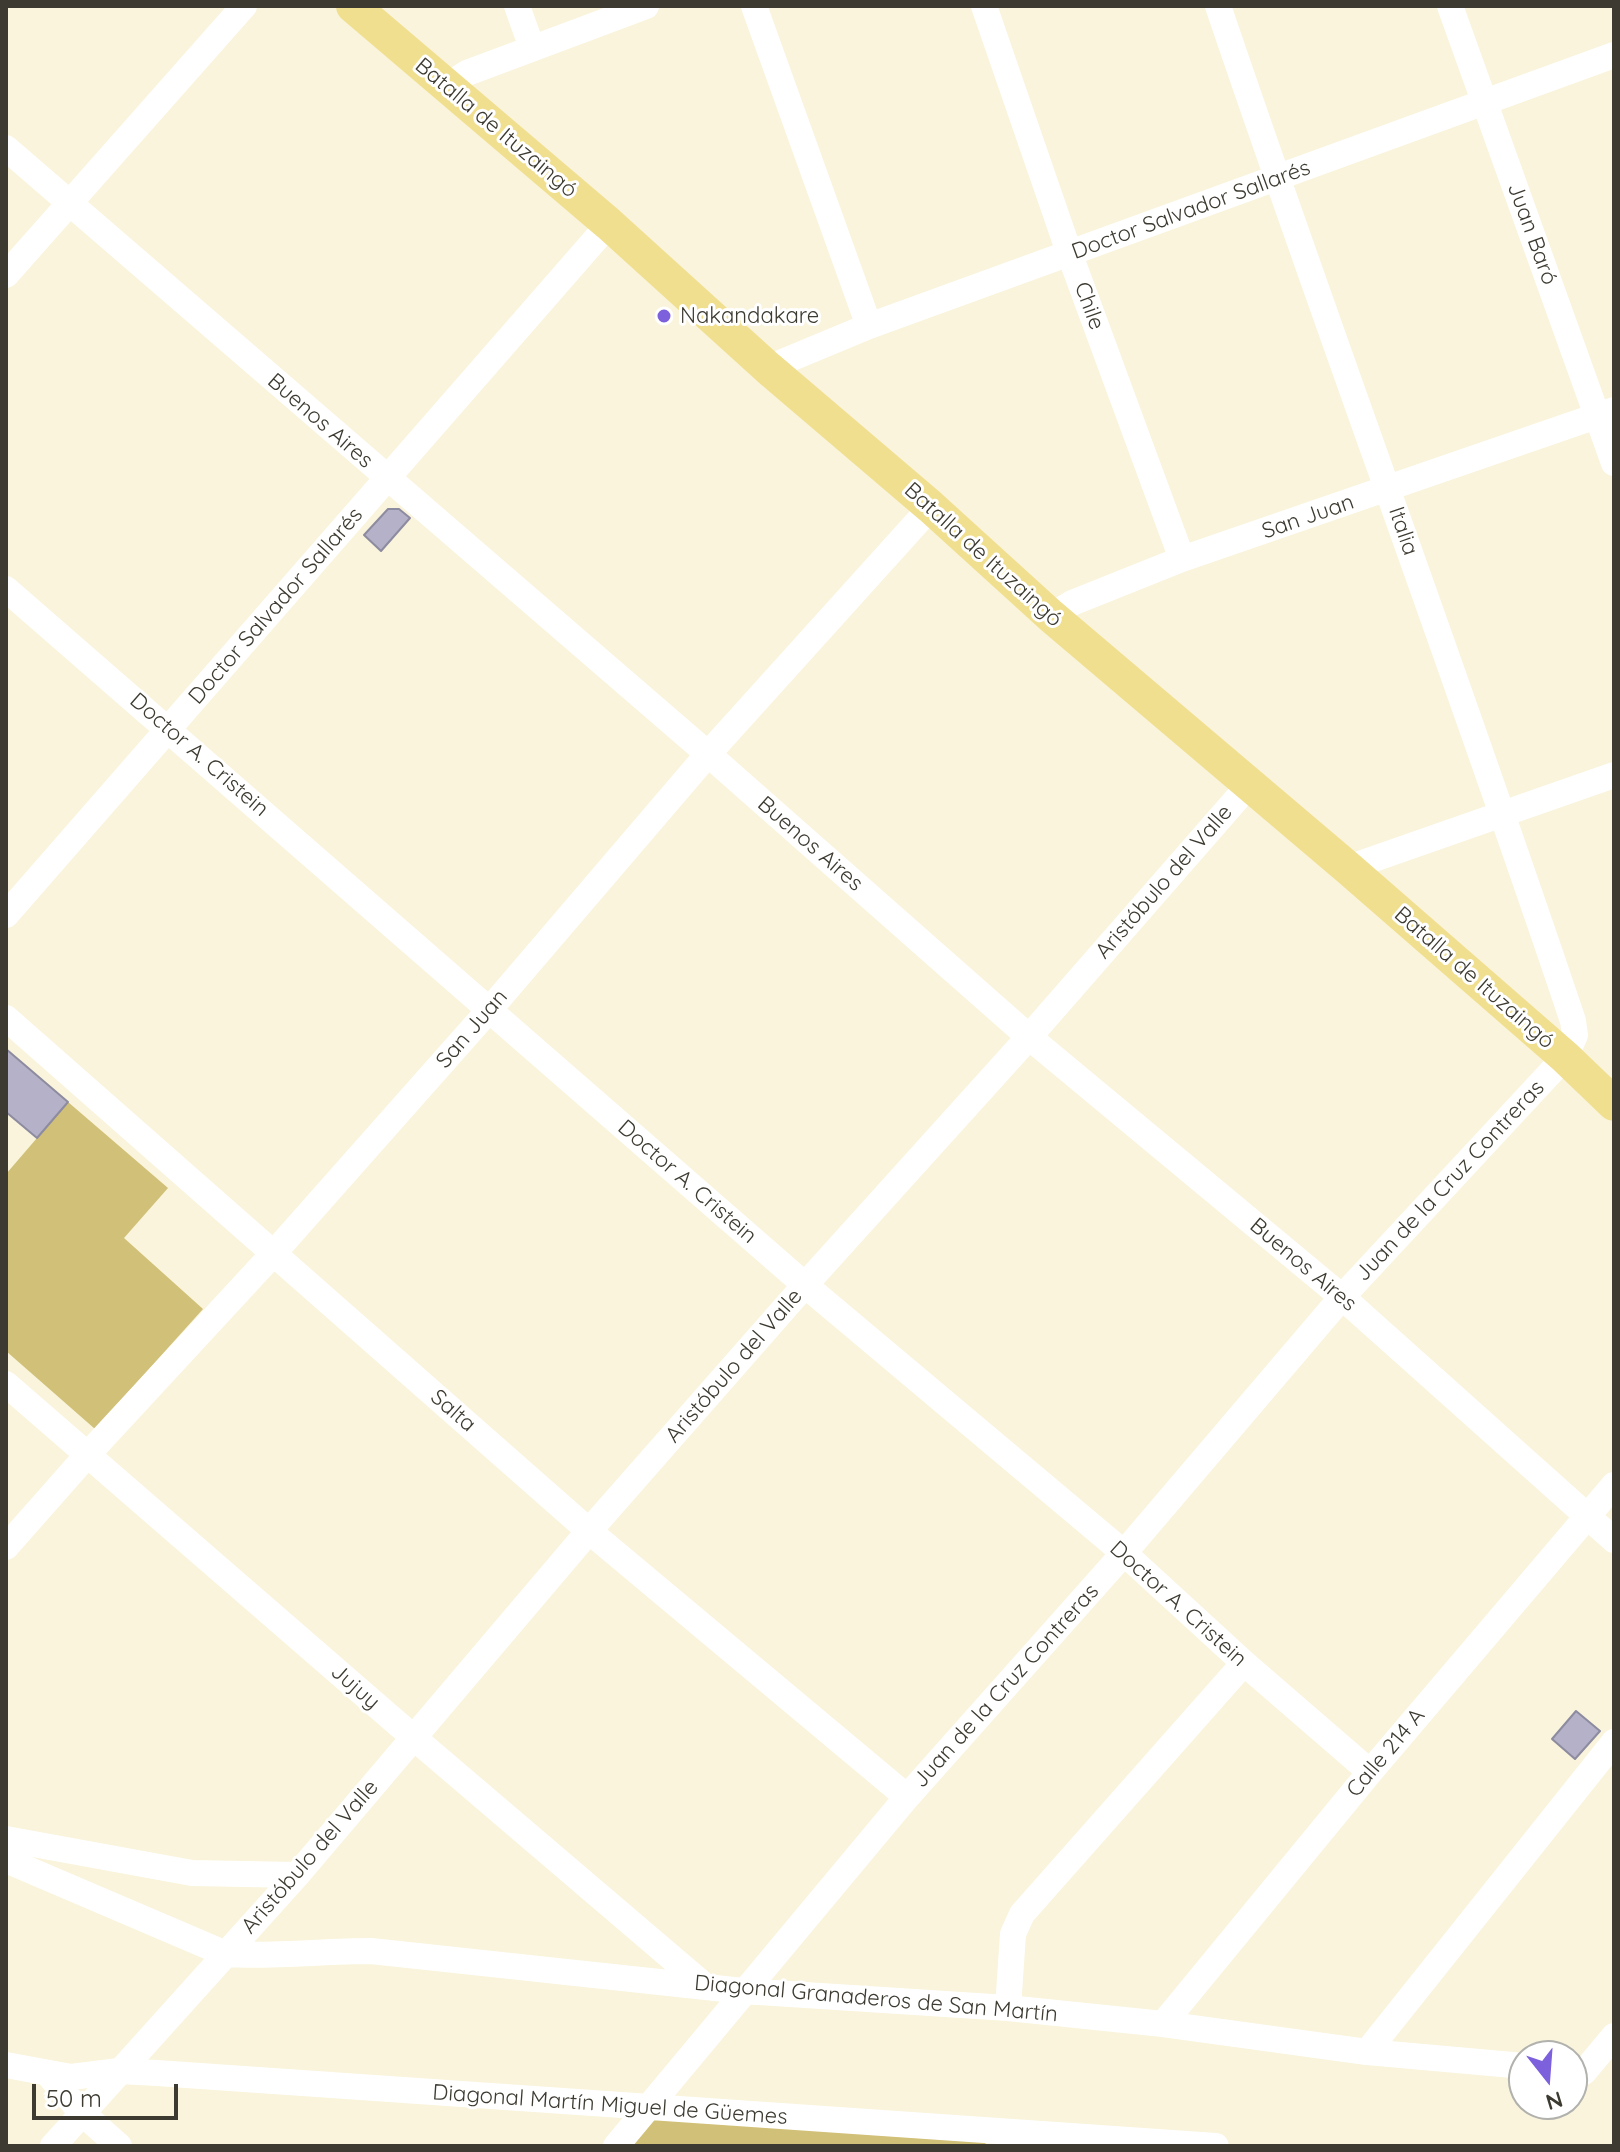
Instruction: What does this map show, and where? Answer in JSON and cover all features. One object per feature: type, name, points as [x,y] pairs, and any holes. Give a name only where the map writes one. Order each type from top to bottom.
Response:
[{"type":"main road","name":"Batalla de Ituzaingó","points":[[353,6],[609,224],[1051,616],[1348,868],[1565,1057],[1614,1104]]},
{"type":"street","points":[[6,275],[244,6]]},
{"type":"street","points":[[517,6],[532,48]]},
{"type":"street","points":[[445,87],[467,73],[646,6]]},
{"type":"street","points":[[754,6],[869,326]]},
{"type":"street","name":"Chile","points":[[984,6],[1070,255],[1182,559]]},
{"type":"street","name":"Italia","points":[[1218,6],[1573,1021],[1575,1035],[1565,1057]]},
{"type":"street","name":"Juan Baró","points":[[1450,6],[1606,413],[1614,463]]},
{"type":"street","name":"Doctor Salvador Sallarés","points":[[768,368],[869,326],[1614,55]]},
{"type":"street","name":"Buenos Aires","points":[[6,148],[708,754],[1029,1037],[1342,1297],[1614,1540]]},
{"type":"street","name":"Doctor Salvador Sallarés","points":[[6,915],[609,224]]},
{"type":"street","name":"San Juan","points":[[1051,616],[1072,603],[1182,559],[1606,413]]},
{"type":"street","name":"San Juan","points":[[6,1547],[273,1254],[490,1009],[708,754],[931,507]]},
{"type":"street","name":"Doctor A. Cristein","points":[[6,589],[805,1285],[1124,1553],[1370,1772]]},
{"type":"street","points":[[1348,868],[1614,775]]},
{"type":"street","name":"Aristóbulo del Valle","points":[[53,2146],[297,1875],[589,1531],[1249,785]]},
{"type":"street","name":"Salta","points":[[6,1018],[589,1531],[907,1797]]},
{"type":"street","name":"Juan de la Cruz Contreras","points":[[616,2146],[650,2109],[743,1991],[907,1797],[1124,1553],[1342,1297],[1565,1057]]},
{"type":"street","name":"Jujuy","points":[[6,1384],[706,1987]]},
{"type":"street","name":"Calle 214 A","points":[[1163,2024],[1370,1772],[1614,1485]]},
{"type":"street","points":[[1008,2008],[1013,1934],[1022,1914],[1244,1663]]},
{"type":"street","points":[[1367,2052],[1614,1742]]},
{"type":"street","points":[[6,1839],[180,1872],[297,1875]]},
{"type":"street","points":[[6,1860],[226,1954]]},
{"type":"street","name":"Diagonal Granaderos de San Martín","points":[[226,1954],[259,1956],[371,1951],[743,1991],[1008,2008],[1163,2024],[1367,2052],[1508,2065]]},
{"type":"street","points":[[1588,2061],[1614,2036]]},
{"type":"street","name":"Diagonal Martín Miguel de Güemes","points":[[6,2065],[71,2077],[119,2071],[650,2109],[999,2138],[1216,2146]]},
{"type":"street","points":[[1588,2072],[1614,2075]]},
{"type":"street","points":[[47,2073],[82,2113],[119,2146]]},
{"type":"shaded area","points":[[68,1102],[168,1188],[124,1238],[203,1309],[95,1429],[6,1351],[6,1174]]},
{"type":"shaded area","points":[[653,2119],[989,2140],[983,2146],[631,2146]]},
{"type":"building","points":[[388,509],[399,509],[410,518],[381,551],[364,535]]},
{"type":"building","points":[[6,1049],[68,1102],[37,1138],[6,1112]]},
{"type":"building","points":[[1576,1711],[1600,1731],[1575,1759],[1552,1739]]},
{"type":"place","name":"Nakandakare","points":[[664,316]]}]
